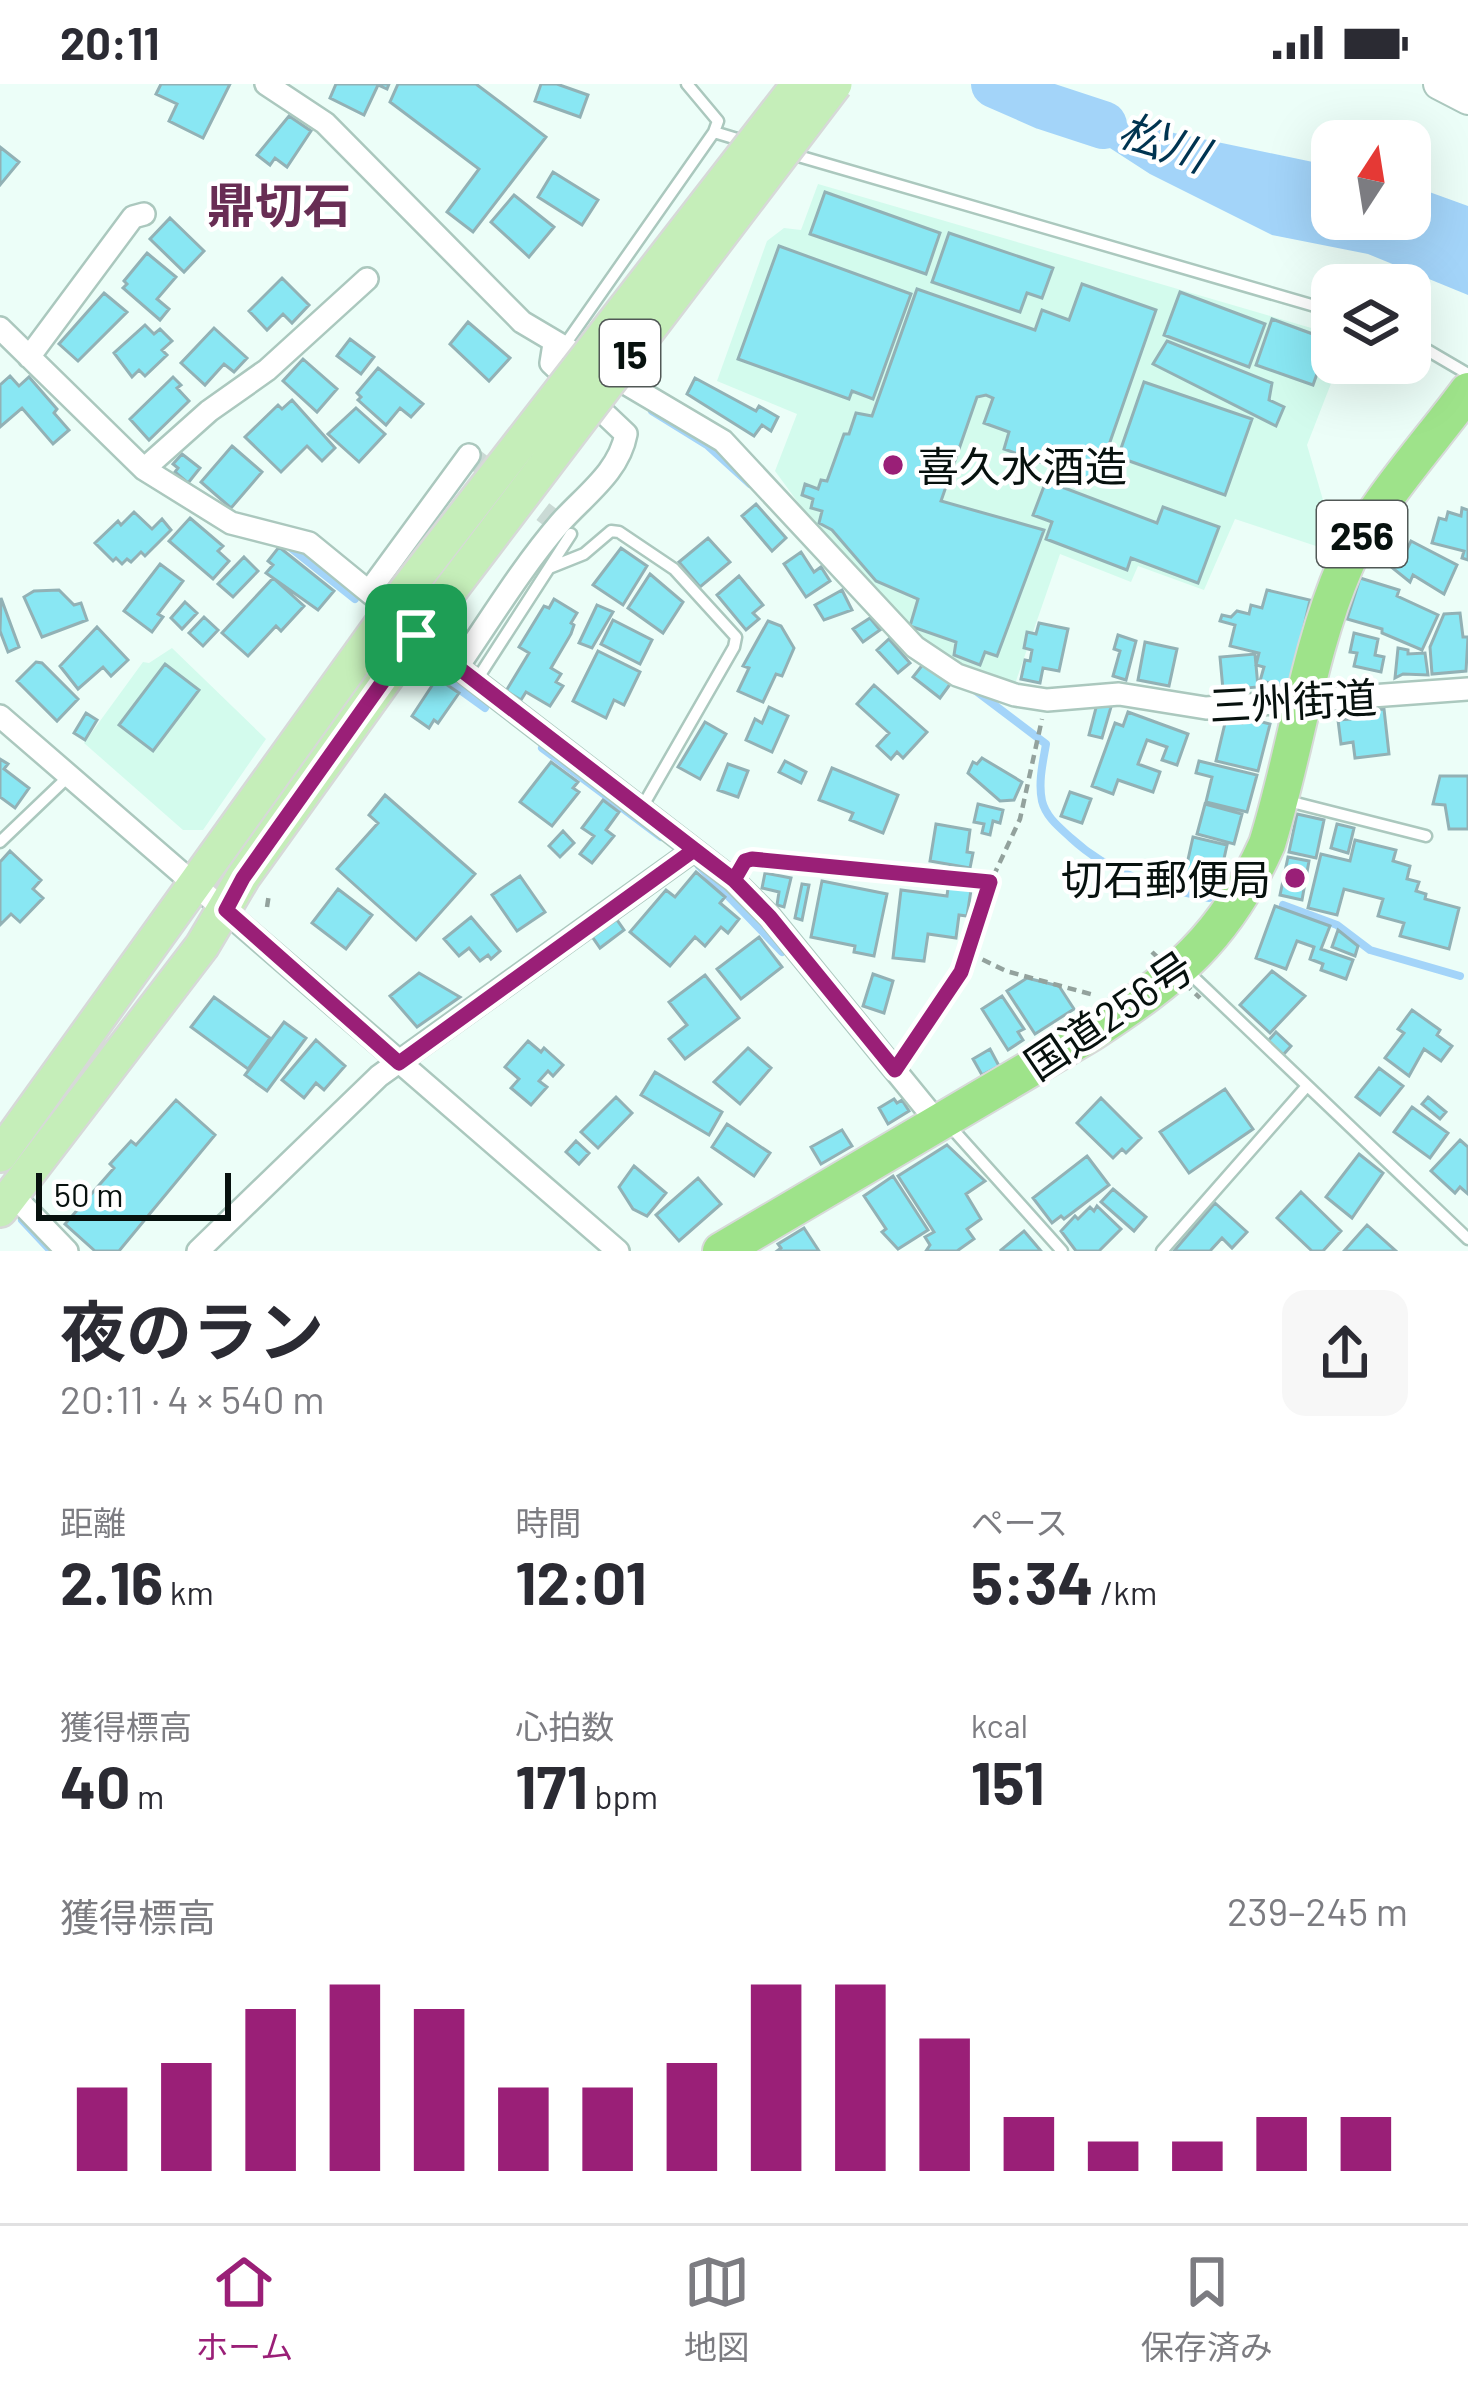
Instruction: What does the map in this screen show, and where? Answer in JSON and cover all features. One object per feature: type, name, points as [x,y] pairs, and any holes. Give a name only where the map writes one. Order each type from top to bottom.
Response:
[{"type":"highway","name":"国道256号","points":[[721,1251],[1091,1033],[1178,972],[1204,947],[1250,882],[1280,799],[1331,603],[1346,563],[1361,535],[1468,391]]},
{"type":"main road","name":"15","points":[[0,1154],[195,885],[386,600],[799,84]]},
{"type":"main road","name":"15","points":[[6,1202],[202,946],[243,878],[421,629],[835,84]]},
{"type":"street","points":[[266,84],[326,123],[522,322],[558,346],[551,363],[626,434],[614,466],[559,524],[457,668]]},
{"type":"street","points":[[1439,84],[1468,99]]},
{"type":"street","points":[[144,214],[133,217],[11,345],[144,469],[231,523],[309,543],[386,600],[469,454]]},
{"type":"street","points":[[144,469],[209,411],[267,370],[368,279]]},
{"type":"street","name":"三州街道","points":[[558,346],[723,441],[915,647],[957,675],[1016,695],[1048,700],[1119,694],[1206,708],[1468,689]]},
{"type":"street","points":[[421,629],[457,668],[734,880],[941,1122]]},
{"type":"street","points":[[0,716],[618,1251]]},
{"type":"street","points":[[198,1251],[379,1076],[694,850]]},
{"type":"street","points":[[6,1202],[67,1251]]},
{"type":"lane","points":[[558,346],[714,132],[718,122],[687,84]]},
{"type":"lane","points":[[714,132],[1311,305]]},
{"type":"lane","points":[[1431,352],[1468,374]]},
{"type":"lane","points":[[549,568],[584,554],[611,531],[620,532],[674,569],[736,637],[641,809]]},
{"type":"lane","points":[[476,681],[571,534]]},
{"type":"lane","points":[[0,842],[69,776]]},
{"type":"lane","points":[[1280,799],[1426,836]]},
{"type":"lane","points":[[734,880],[745,861],[782,865]]},
{"type":"lane","points":[[1178,972],[1468,1239]]},
{"type":"lane","points":[[1162,1251],[1307,1086]]},
{"type":"lane","points":[[941,1122],[1062,1251]]},
{"type":"path","points":[[895,1070],[949,992],[969,953],[980,905],[1020,819],[1040,726]]},
{"type":"path","points":[[782,865],[990,882]]},
{"type":"path","points":[[969,953],[1006,970],[1070,988]]},
{"type":"shaded area","points":[[818,184],[1311,328],[1311,384],[1331,384],[1307,445],[1323,500],[1360,512],[1337,553],[1235,519],[1204,590],[1138,566],[1131,582],[1060,554],[1015,684],[962,665],[929,645],[816,527],[775,471],[797,414],[717,381],[767,241],[784,228],[801,230]]},
{"type":"shaded area","points":[[172,648],[266,739],[203,830],[183,830],[84,743],[143,662]]},
{"type":"water","points":[[1045,106],[1311,162],[1311,240],[1431,240],[1431,193],[1468,206],[1468,295],[1431,280],[1431,264],[1392,264],[1368,254],[1272,235],[1150,174]]},
{"type":"building","points":[[161,84],[230,84],[203,138],[169,121],[177,104],[156,94]]},
{"type":"building","points":[[336,84],[389,84],[387,89],[378,85],[364,115],[330,98]]},
{"type":"building","points":[[398,84],[476,84],[546,137],[473,232],[447,212],[479,169],[390,102]]},
{"type":"building","points":[[541,84],[557,84],[588,95],[580,117],[535,101]]},
{"type":"building","points":[[289,116],[311,131],[287,167],[275,158],[270,165],[257,155]]},
{"type":"building","points":[[0,147],[19,162],[0,185]]},
{"type":"building","points":[[553,172],[598,200],[582,225],[538,197]]},
{"type":"building","points":[[825,192],[940,233],[926,274],[810,234]]},
{"type":"building","points":[[514,195],[554,227],[529,257],[491,222]]},
{"type":"building","points":[[170,218],[204,251],[184,272],[150,239]]},
{"type":"building","points":[[949,233],[1053,268],[1042,298],[1027,293],[1020,312],[932,282]]},
{"type":"building","points":[[779,246],[911,294],[873,399],[852,391],[849,399],[738,359]]},
{"type":"building","points":[[147,253],[176,277],[157,299],[169,309],[160,320],[123,288]]},
{"type":"building","points":[[282,278],[309,305],[292,323],[283,314],[267,330],[249,311]]},
{"type":"building","name":"喜久水酒造","points":[[1082,284],[1156,310],[1096,482],[1004,449],[1009,432],[984,423],[993,398],[986,395],[977,397],[941,501],[1044,530],[997,656],[985,652],[980,665],[954,655],[956,642],[910,626],[918,599],[876,581],[832,530],[819,523],[822,511],[811,508],[813,499],[802,495],[805,484],[818,489],[821,480],[827,481],[856,413],[872,416],[917,289],[1035,330],[1042,310],[1069,320]]},
{"type":"building","points":[[1180,292],[1265,324],[1249,367],[1164,335]]},
{"type":"building","points":[[104,293],[127,312],[78,361],[59,344]]},
{"type":"building","points":[[1272,319],[1311,333],[1313,385],[1256,365]]},
{"type":"building","points":[[468,322],[510,358],[489,381],[450,344]]},
{"type":"building","points":[[145,325],[154,334],[160,329],[172,341],[162,350],[167,355],[145,376],[139,370],[132,377],[114,353]]},
{"type":"building","points":[[214,328],[247,358],[234,372],[224,364],[205,385],[181,363]]},
{"type":"building","points":[[350,339],[374,357],[361,374],[337,356]]},
{"type":"building","points":[[1167,341],[1272,383],[1269,400],[1284,407],[1276,426],[1153,364]]},
{"type":"building","points":[[303,359],[337,389],[317,412],[283,381]]},
{"type":"building","points":[[378,368],[423,404],[411,417],[400,408],[386,425],[358,400],[357,393]]},
{"type":"building","points":[[10,376],[19,386],[29,377],[57,409],[54,413],[69,430],[53,444],[22,408],[0,427],[0,385]]},
{"type":"building","points":[[173,377],[189,401],[149,440],[130,419]]},
{"type":"building","points":[[695,378],[756,411],[759,406],[778,417],[771,431],[762,425],[754,436],[687,394]]},
{"type":"building","points":[[1144,382],[1252,419],[1225,495],[1118,457]]},
{"type":"building","points":[[292,400],[335,448],[322,461],[307,446],[281,472],[245,437],[278,405],[282,409]]},
{"type":"building","points":[[356,408],[385,434],[359,462],[328,434]]},
{"type":"building","points":[[232,446],[262,472],[231,508],[201,482]]},
{"type":"building","points":[[182,454],[200,468],[188,483],[173,464]]},
{"type":"building","points":[[1046,481],[1157,523],[1163,507],[1219,527],[1198,583],[1131,558],[1127,570],[1046,539],[1052,522],[1033,515]]},
{"type":"building","points":[[756,504],[786,538],[772,551],[742,516]]},
{"type":"building","points":[[1462,508],[1468,510],[1468,560],[1462,558],[1464,551],[1432,543],[1439,518],[1446,520],[1448,512],[1461,516]]},
{"type":"building","points":[[134,512],[152,529],[162,519],[171,530],[145,556],[141,552],[122,564],[95,543]]},
{"type":"building","points":[[190,518],[223,546],[218,551],[229,561],[213,579],[169,541]]},
{"type":"building","points":[[708,538],[730,562],[700,587],[679,562]]},
{"type":"building","points":[[1411,541],[1457,565],[1444,594],[1413,575],[1410,582],[1390,566],[1392,557],[1402,560]]},
{"type":"building","points":[[279,547],[334,591],[318,610],[266,573]]},
{"type":"building","points":[[621,548],[647,566],[623,605],[593,585]]},
{"type":"building","points":[[801,552],[814,572],[821,567],[830,581],[806,597],[784,564]]},
{"type":"building","points":[[244,557],[258,571],[233,597],[218,584]]},
{"type":"building","points":[[160,564],[183,581],[158,614],[163,617],[152,632],[124,611]]},
{"type":"building","points":[[650,574],[683,602],[663,633],[628,608]]},
{"type":"building","points":[[739,576],[763,605],[753,613],[759,619],[746,630],[717,595]]},
{"type":"building","points":[[273,578],[304,606],[281,631],[276,626],[248,656],[222,633]]},
{"type":"building","points":[[1360,578],[1399,590],[1397,596],[1438,615],[1422,650],[1382,629],[1347,619]]},
{"type":"building","points":[[59,590],[74,605],[81,603],[87,620],[42,637],[24,597],[34,591]]},
{"type":"building","points":[[842,590],[852,610],[824,620],[815,605]]},
{"type":"building","points":[[1267,590],[1310,600],[1291,683],[1286,686],[1260,681],[1264,667],[1256,665],[1259,653],[1230,646],[1235,625],[1220,621],[1222,615],[1231,617],[1237,611],[1249,614],[1251,605],[1262,608]]},
{"type":"building","points":[[1,598],[19,647],[8,652],[0,631]]},
{"type":"building","points":[[554,599],[577,613],[551,668],[561,674],[556,682],[563,686],[550,706],[526,692],[521,700],[506,691],[529,653],[519,647],[544,606],[549,608]]},
{"type":"building","points":[[185,602],[197,613],[182,629],[171,618]]},
{"type":"building","points":[[597,605],[613,612],[592,648],[579,643]]},
{"type":"building","points":[[1460,613],[1463,637],[1468,637],[1466,671],[1432,674],[1430,647],[1444,614]]},
{"type":"building","points":[[204,617],[218,630],[203,646],[189,633]]},
{"type":"building","points":[[870,618],[880,630],[863,642],[853,629]]},
{"type":"building","points":[[613,620],[652,640],[640,664],[601,644]]},
{"type":"building","points":[[768,621],[781,626],[794,648],[763,702],[738,691],[749,668],[743,666]]},
{"type":"building","points":[[1039,623],[1068,629],[1059,671],[1043,668],[1040,683],[1021,679],[1032,650],[1024,648],[1027,632],[1036,634]]},
{"type":"building","points":[[97,627],[128,660],[111,676],[103,667],[78,689],[60,666]]},
{"type":"building","points":[[1354,633],[1378,639],[1375,655],[1384,657],[1381,672],[1354,666],[1357,653],[1350,652]]},
{"type":"building","points":[[1118,635],[1136,641],[1126,680],[1113,676],[1120,651],[1114,649]]},
{"type":"building","points":[[889,639],[910,663],[898,673],[877,650]]},
{"type":"building","points":[[1145,642],[1177,649],[1169,686],[1138,680]]},
{"type":"building","points":[[1398,648],[1408,654],[1425,653],[1428,675],[1395,678]]},
{"type":"building","points":[[598,651],[640,672],[624,705],[614,700],[606,718],[573,701]]},
{"type":"building","points":[[1255,654],[1258,687],[1223,690],[1220,657]]},
{"type":"building","points":[[36,662],[78,699],[57,721],[17,681]]},
{"type":"building","points":[[924,663],[951,683],[940,698],[913,677]]},
{"type":"building","points":[[165,664],[199,690],[153,751],[119,725]]},
{"type":"building","points":[[437,678],[459,693],[429,728],[412,716]]},
{"type":"building","points":[[874,685],[927,732],[903,758],[897,752],[891,759],[877,746],[889,733],[857,704]]},
{"type":"building","points":[[1097,704],[1111,707],[1102,738],[1089,735]]},
{"type":"building","points":[[769,707],[788,716],[772,752],[746,740],[755,719],[762,723]]},
{"type":"building","points":[[1384,709],[1389,754],[1355,758],[1353,742],[1341,744],[1338,720],[1350,719],[1350,713]]},
{"type":"building","points":[[1128,712],[1188,734],[1177,765],[1162,760],[1167,747],[1147,740],[1138,764],[1160,772],[1153,792],[1118,780],[1113,794],[1092,786],[1115,723],[1123,726]]},
{"type":"building","points":[[86,713],[97,720],[85,740],[74,733]]},
{"type":"building","points":[[1243,717],[1270,724],[1258,771],[1216,761],[1226,719],[1242,723]]},
{"type":"building","points":[[705,722],[726,734],[700,779],[678,767]]},
{"type":"building","points":[[982,758],[1022,782],[1014,800],[1000,801],[968,773],[973,762]]},
{"type":"building","points":[[0,759],[8,764],[4,769],[29,788],[15,808],[0,797]]},
{"type":"building","points":[[785,761],[806,772],[801,783],[779,772]]},
{"type":"building","points":[[1199,761],[1257,775],[1247,812],[1206,802],[1212,777],[1196,773]]},
{"type":"building","points":[[551,762],[578,782],[573,788],[579,792],[552,826],[520,802]]},
{"type":"building","points":[[728,764],[748,771],[738,797],[718,790]]},
{"type":"building","points":[[832,768],[898,795],[883,833],[850,820],[853,813],[819,800]]},
{"type":"building","points":[[1440,776],[1468,776],[1468,829],[1449,829],[1445,805],[1433,804]]},
{"type":"building","points":[[1070,792],[1091,799],[1082,823],[1061,816]]},
{"type":"building","points":[[385,795],[475,874],[416,940],[337,869],[378,823],[369,815]]},
{"type":"building","points":[[603,800],[619,812],[606,830],[614,836],[592,863],[580,854],[594,836],[582,828]]},
{"type":"building","points":[[978,804],[1003,810],[1000,823],[993,821],[990,835],[982,833],[984,824],[974,822]]},
{"type":"building","points":[[1205,804],[1242,814],[1234,844],[1197,834]]},
{"type":"building","points":[[1297,814],[1324,820],[1316,858],[1289,852]]},
{"type":"building","points":[[936,824],[970,830],[970,868],[930,861]]},
{"type":"building","points":[[1337,824],[1354,828],[1348,853],[1331,848]]},
{"type":"building","points":[[563,831],[574,843],[560,857],[549,846]]},
{"type":"building","points":[[1193,837],[1227,845],[1221,872],[1206,868],[1204,877],[1185,873]]},
{"type":"building","points":[[1355,840],[1396,850],[1393,861],[1410,866],[1407,879],[1419,882],[1416,891],[1426,894],[1425,899],[1459,908],[1449,949],[1400,936],[1404,923],[1378,916],[1383,899],[1344,889],[1337,915],[1308,908],[1321,854],[1350,861]]},
{"type":"building","points":[[10,851],[41,880],[33,889],[43,898],[20,922],[11,914],[0,925],[0,862]]},
{"type":"building","name":"切石郵便局","points":[[1288,857],[1309,861],[1302,900],[1280,895]]},
{"type":"building","points":[[696,872],[725,897],[720,903],[739,919],[728,933],[721,927],[705,946],[695,937],[670,966],[630,932],[666,890],[675,897]]},
{"type":"building","points":[[765,873],[791,878],[784,907],[777,905],[779,892],[762,888]]},
{"type":"building","points":[[520,876],[545,912],[517,931],[492,895]]},
{"type":"building","points":[[822,881],[887,894],[874,956],[854,952],[855,946],[811,937]]},
{"type":"building","points":[[802,884],[809,885],[802,920],[795,918]]},
{"type":"building","points":[[948,888],[971,890],[967,916],[959,915],[956,938],[928,934],[924,961],[893,958],[901,890],[947,896]]},
{"type":"building","points":[[338,889],[372,915],[346,949],[312,923]]},
{"type":"building","points":[[1275,906],[1330,926],[1321,949],[1353,960],[1346,979],[1321,970],[1323,964],[1310,959],[1314,947],[1297,941],[1286,969],[1256,958]]},
{"type":"building","points":[[471,917],[500,951],[491,959],[488,955],[480,961],[469,948],[459,956],[444,939]]},
{"type":"building","points":[[615,917],[624,930],[600,948],[591,935]]},
{"type":"building","points":[[1338,930],[1358,946],[1355,956],[1332,947]]},
{"type":"building","points":[[759,937],[782,967],[741,999],[717,969]]},
{"type":"building","points":[[1272,971],[1305,996],[1270,1033],[1240,1005]]},
{"type":"building","points":[[419,973],[460,997],[417,1027],[390,996]]},
{"type":"building","points":[[873,974],[893,981],[884,1013],[863,1006]]},
{"type":"building","points":[[705,975],[739,1018],[685,1059],[669,1039],[687,1025],[669,1002]]},
{"type":"building","points":[[1027,978],[1059,986],[1074,1009],[1035,1034],[1007,991]]},
{"type":"building","points":[[1002,996],[1024,1029],[1018,1032],[1023,1040],[1008,1050],[982,1009]]},
{"type":"building","points":[[214,997],[270,1038],[248,1069],[191,1027]]},
{"type":"building","points":[[1412,1010],[1440,1030],[1437,1035],[1452,1046],[1441,1061],[1424,1049],[1409,1076],[1385,1058],[1404,1033],[1398,1029]]},
{"type":"building","points":[[284,1022],[306,1038],[267,1091],[245,1075]]},
{"type":"building","points":[[1276,1032],[1291,1046],[1283,1055],[1268,1041]]},
{"type":"building","points":[[316,1040],[345,1066],[324,1090],[316,1083],[304,1098],[282,1080]]},
{"type":"building","points":[[528,1041],[563,1065],[553,1076],[548,1071],[539,1081],[547,1087],[531,1105],[511,1088],[519,1079],[505,1067]]},
{"type":"building","points":[[748,1048],[771,1068],[740,1104],[714,1082]]},
{"type":"building","points":[[990,1049],[999,1066],[982,1075],[973,1059]]},
{"type":"building","points":[[1379,1068],[1403,1086],[1380,1115],[1356,1097]]},
{"type":"building","points":[[655,1072],[722,1112],[709,1135],[641,1095]]},
{"type":"building","points":[[1225,1089],[1253,1129],[1189,1173],[1160,1132]]},
{"type":"building","points":[[616,1097],[632,1113],[598,1148],[581,1132]]},
{"type":"building","points":[[1428,1097],[1446,1112],[1440,1119],[1422,1104]]},
{"type":"building","points":[[1101,1098],[1141,1138],[1113,1158],[1077,1123]]},
{"type":"building","points":[[176,1100],[215,1135],[119,1251],[95,1251],[65,1224],[114,1168],[110,1164],[131,1141],[136,1145]]},
{"type":"building","points":[[902,1100],[909,1111],[888,1124],[879,1108]]},
{"type":"building","points":[[1412,1107],[1448,1133],[1430,1158],[1394,1132]]},
{"type":"building","points":[[727,1124],[770,1153],[754,1176],[712,1147]]},
{"type":"building","points":[[842,1130],[852,1146],[821,1164],[811,1147]]},
{"type":"building","points":[[1460,1140],[1468,1147],[1468,1194],[1460,1187],[1455,1193],[1431,1171]]},
{"type":"building","points":[[576,1141],[589,1153],[579,1164],[566,1152]]},
{"type":"building","points":[[947,1145],[985,1181],[966,1194],[981,1219],[967,1229],[974,1239],[957,1251],[926,1251],[930,1245],[925,1237],[934,1232],[898,1176]]},
{"type":"building","points":[[1359,1154],[1383,1173],[1352,1218],[1326,1197]]},
{"type":"building","points":[[1087,1156],[1109,1185],[1052,1223],[1033,1198]]},
{"type":"building","points":[[634,1166],[666,1193],[647,1216],[633,1209],[619,1187]]},
{"type":"building","points":[[893,1176],[928,1230],[898,1249],[882,1232],[886,1229],[864,1196]]},
{"type":"building","points":[[698,1178],[721,1204],[679,1241],[656,1215]]},
{"type":"building","points":[[1113,1189],[1146,1217],[1134,1231],[1101,1202]]},
{"type":"building","points":[[1301,1192],[1341,1231],[1323,1251],[1312,1251],[1277,1218]]},
{"type":"building","points":[[1215,1203],[1247,1232],[1232,1248],[1222,1238],[1210,1251],[1174,1251]]},
{"type":"building","points":[[1097,1206],[1121,1229],[1099,1251],[1076,1251],[1061,1231],[1075,1216],[1078,1219]]},
{"type":"building","points":[[1367,1225],[1396,1251],[1344,1251]]},
{"type":"building","points":[[804,1228],[819,1251],[777,1251],[778,1244]]},
{"type":"building","points":[[1024,1231],[1041,1251],[1001,1250]]},
{"type":"waterway","name":"松川","points":[[995,84],[1103,125]]},
{"type":"waterway","points":[[652,411],[707,445],[750,484]]},
{"type":"waterway","points":[[291,548],[355,599]]},
{"type":"waterway","points":[[442,677],[485,708]]},
{"type":"waterway","points":[[976,691],[1046,744],[1042,801],[1071,838],[1136,878],[1209,898]]},
{"type":"waterway","points":[[542,748],[661,837]]},
{"type":"waterway","points":[[699,866],[782,952]]},
{"type":"waterway","points":[[1283,905],[1337,925],[1370,950],[1460,976]]},
{"type":"waterway","points":[[22,1220],[51,1251]]},
{"type":"tunnel","points":[[469,455],[559,524]]},
{"type":"place","name":"喜久水酒造","points":[[893,465]]},
{"type":"place","name":"切石郵便局","points":[[1295,878]]},
{"type":"district","name":"鼎切石","points":[[279,204]]},
{"type":"route","points":[[416,635],[243,878],[226,910],[399,1063],[694,850],[734,880],[745,861],[752,859],[990,882],[961,972],[895,1070],[734,880],[416,635]]}]
